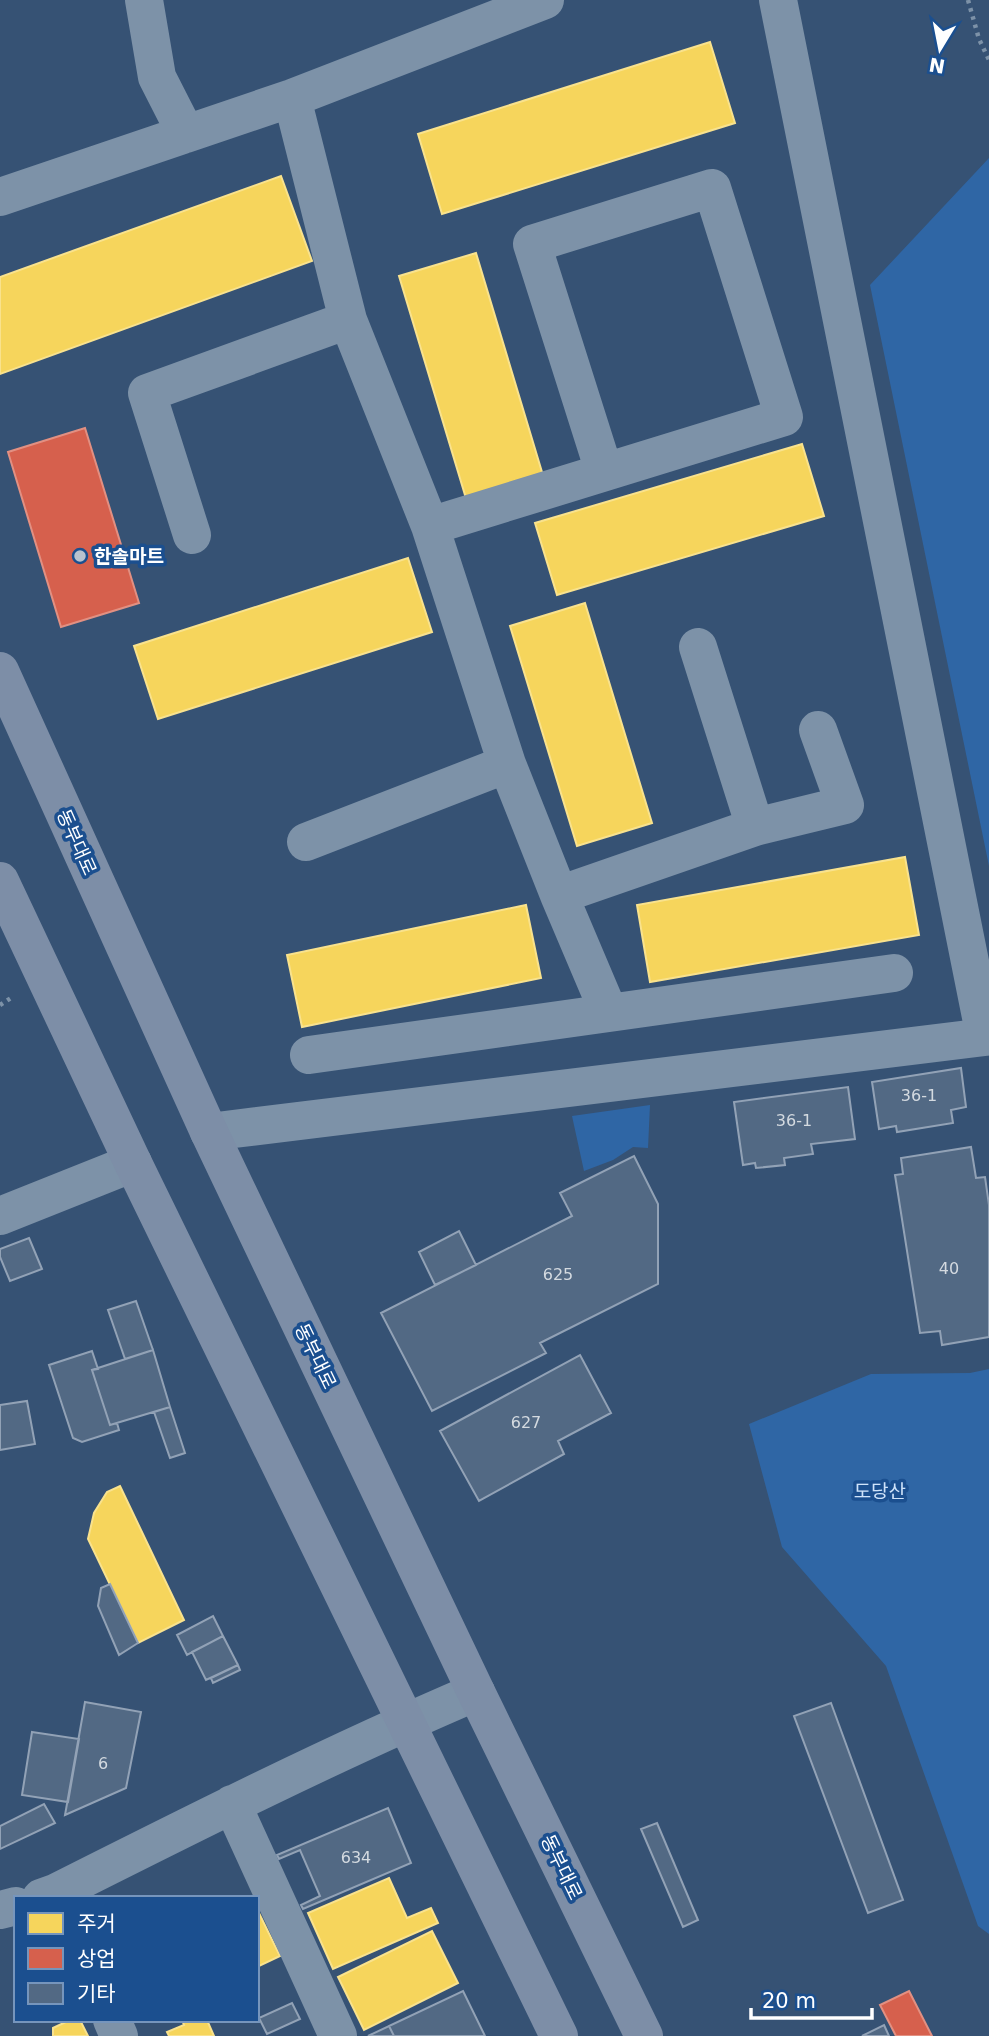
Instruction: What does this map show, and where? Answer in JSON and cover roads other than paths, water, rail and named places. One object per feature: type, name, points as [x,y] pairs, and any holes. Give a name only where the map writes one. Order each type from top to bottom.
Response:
[{"type":"main road","name":"동부대로","points":[[0,671],[209,1132],[476,1692],[645,2036]]},
{"type":"main road","points":[[0,881],[133,1163],[559,2036]]},
{"type":"street","points":[[144,0],[157,77],[186,134]]},
{"type":"street","points":[[0,197],[292,98],[545,0]]},
{"type":"street","points":[[209,1132],[987,1044],[778,0]]},
{"type":"street","points":[[292,98],[348,320],[430,526],[507,764],[609,1013]]},
{"type":"street","points":[[430,526],[784,417],[712,188],[532,244],[604,471]]},
{"type":"street","points":[[192,535],[147,393],[348,320]]},
{"type":"street","points":[[698,647],[755,827]]},
{"type":"street","points":[[559,895],[755,827],[845,805],[818,730]]},
{"type":"street","points":[[306,842],[507,764]]},
{"type":"street","points":[[309,1055],[894,973]]},
{"type":"street","points":[[0,1216],[133,1163]]},
{"type":"street","points":[[51,1896],[232,1804],[476,1692]]},
{"type":"street","points":[[232,1804],[338,2036]]},
{"type":"place","name":"한솔마트","points":[[80,556]]},
{"type":"park label","name":"도당산","points":[[880,1491]]}]
